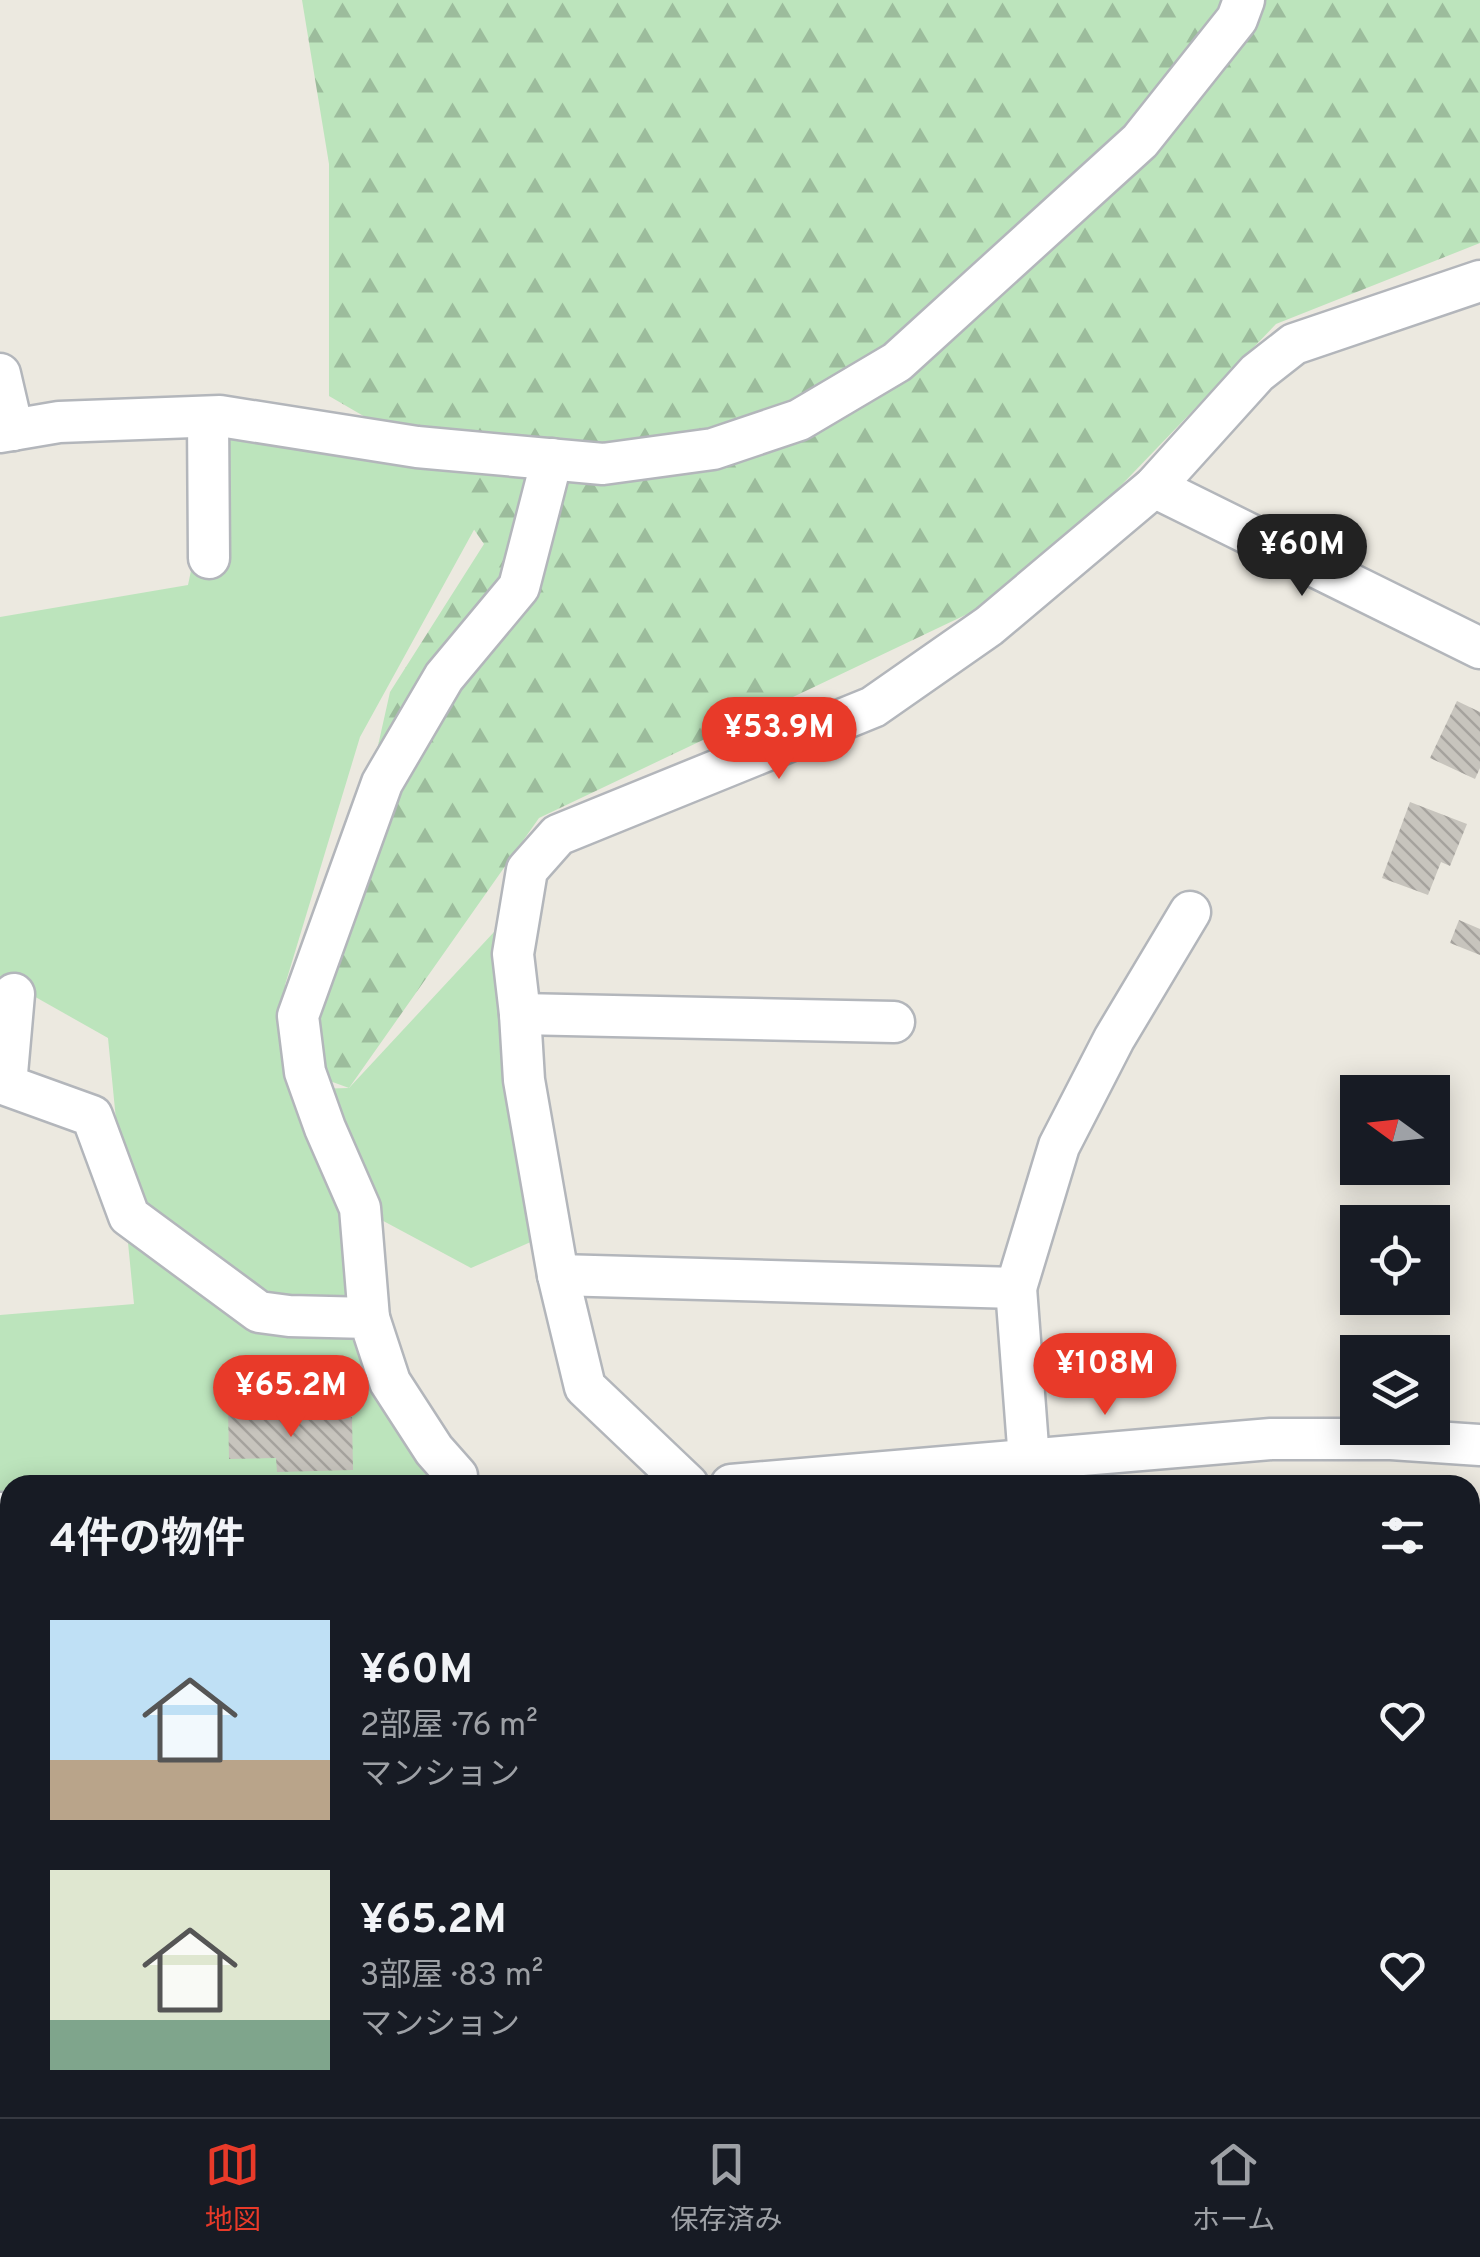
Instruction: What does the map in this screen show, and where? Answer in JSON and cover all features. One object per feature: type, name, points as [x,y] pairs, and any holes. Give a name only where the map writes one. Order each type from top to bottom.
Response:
[{"type":"street","points":[[0,374],[6,431],[59,422],[220,416],[417,446],[604,464],[713,449],[798,420],[898,362],[1140,140],[1237,19],[1244,0]]},
{"type":"street","points":[[677,1475],[585,1388],[558,1275],[524,1080],[513,954],[526,870],[558,835],[872,707],[989,626],[1154,487],[1257,373],[1294,344],[1480,281]]},
{"type":"street","points":[[208,417],[209,558]]},
{"type":"street","points":[[456,1475],[434,1450],[390,1382],[369,1318],[360,1208],[305,1072],[298,1016],[382,784],[444,677],[519,587],[552,460]]},
{"type":"street","points":[[1154,487],[1480,648]]},
{"type":"street","points":[[1029,1460],[1016,1288],[1059,1146],[1114,1039],[1190,912]]},
{"type":"street","points":[[14,994],[6,1085],[92,1116],[130,1216],[259,1312],[369,1318]]},
{"type":"street","points":[[520,1014],[894,1022]]},
{"type":"street","points":[[558,1275],[1016,1288]]},
{"type":"street","points":[[850,1475],[1270,1438],[1392,1439],[1480,1445]]},
{"type":"green space","points":[[302,0],[1480,0],[1480,243],[1276,324],[1109,498],[978,609],[539,818],[349,1088],[305,1072],[390,692],[484,544],[417,447],[329,396],[329,164]]},
{"type":"green space","points":[[219,437],[417,447],[475,528],[360,737],[285,985],[311,1089],[349,1088],[494,932],[533,1241],[471,1268],[361,1209],[376,1298],[446,1475],[0,1475],[0,1315],[134,1304],[108,1038],[0,977],[0,617],[188,585]]},
{"type":"building","points":[[1457,701],[1480,712],[1480,768],[1475,779],[1430,758]]},
{"type":"building","points":[[1410,802],[1467,824],[1450,866],[1441,862],[1428,895],[1382,878]]},
{"type":"building","points":[[1459,920],[1480,929],[1480,955],[1450,943]]},
{"type":"building","points":[[228,1408],[273,1408],[278,1419],[352,1417],[353,1470],[277,1472],[276,1458],[229,1459]]}]
